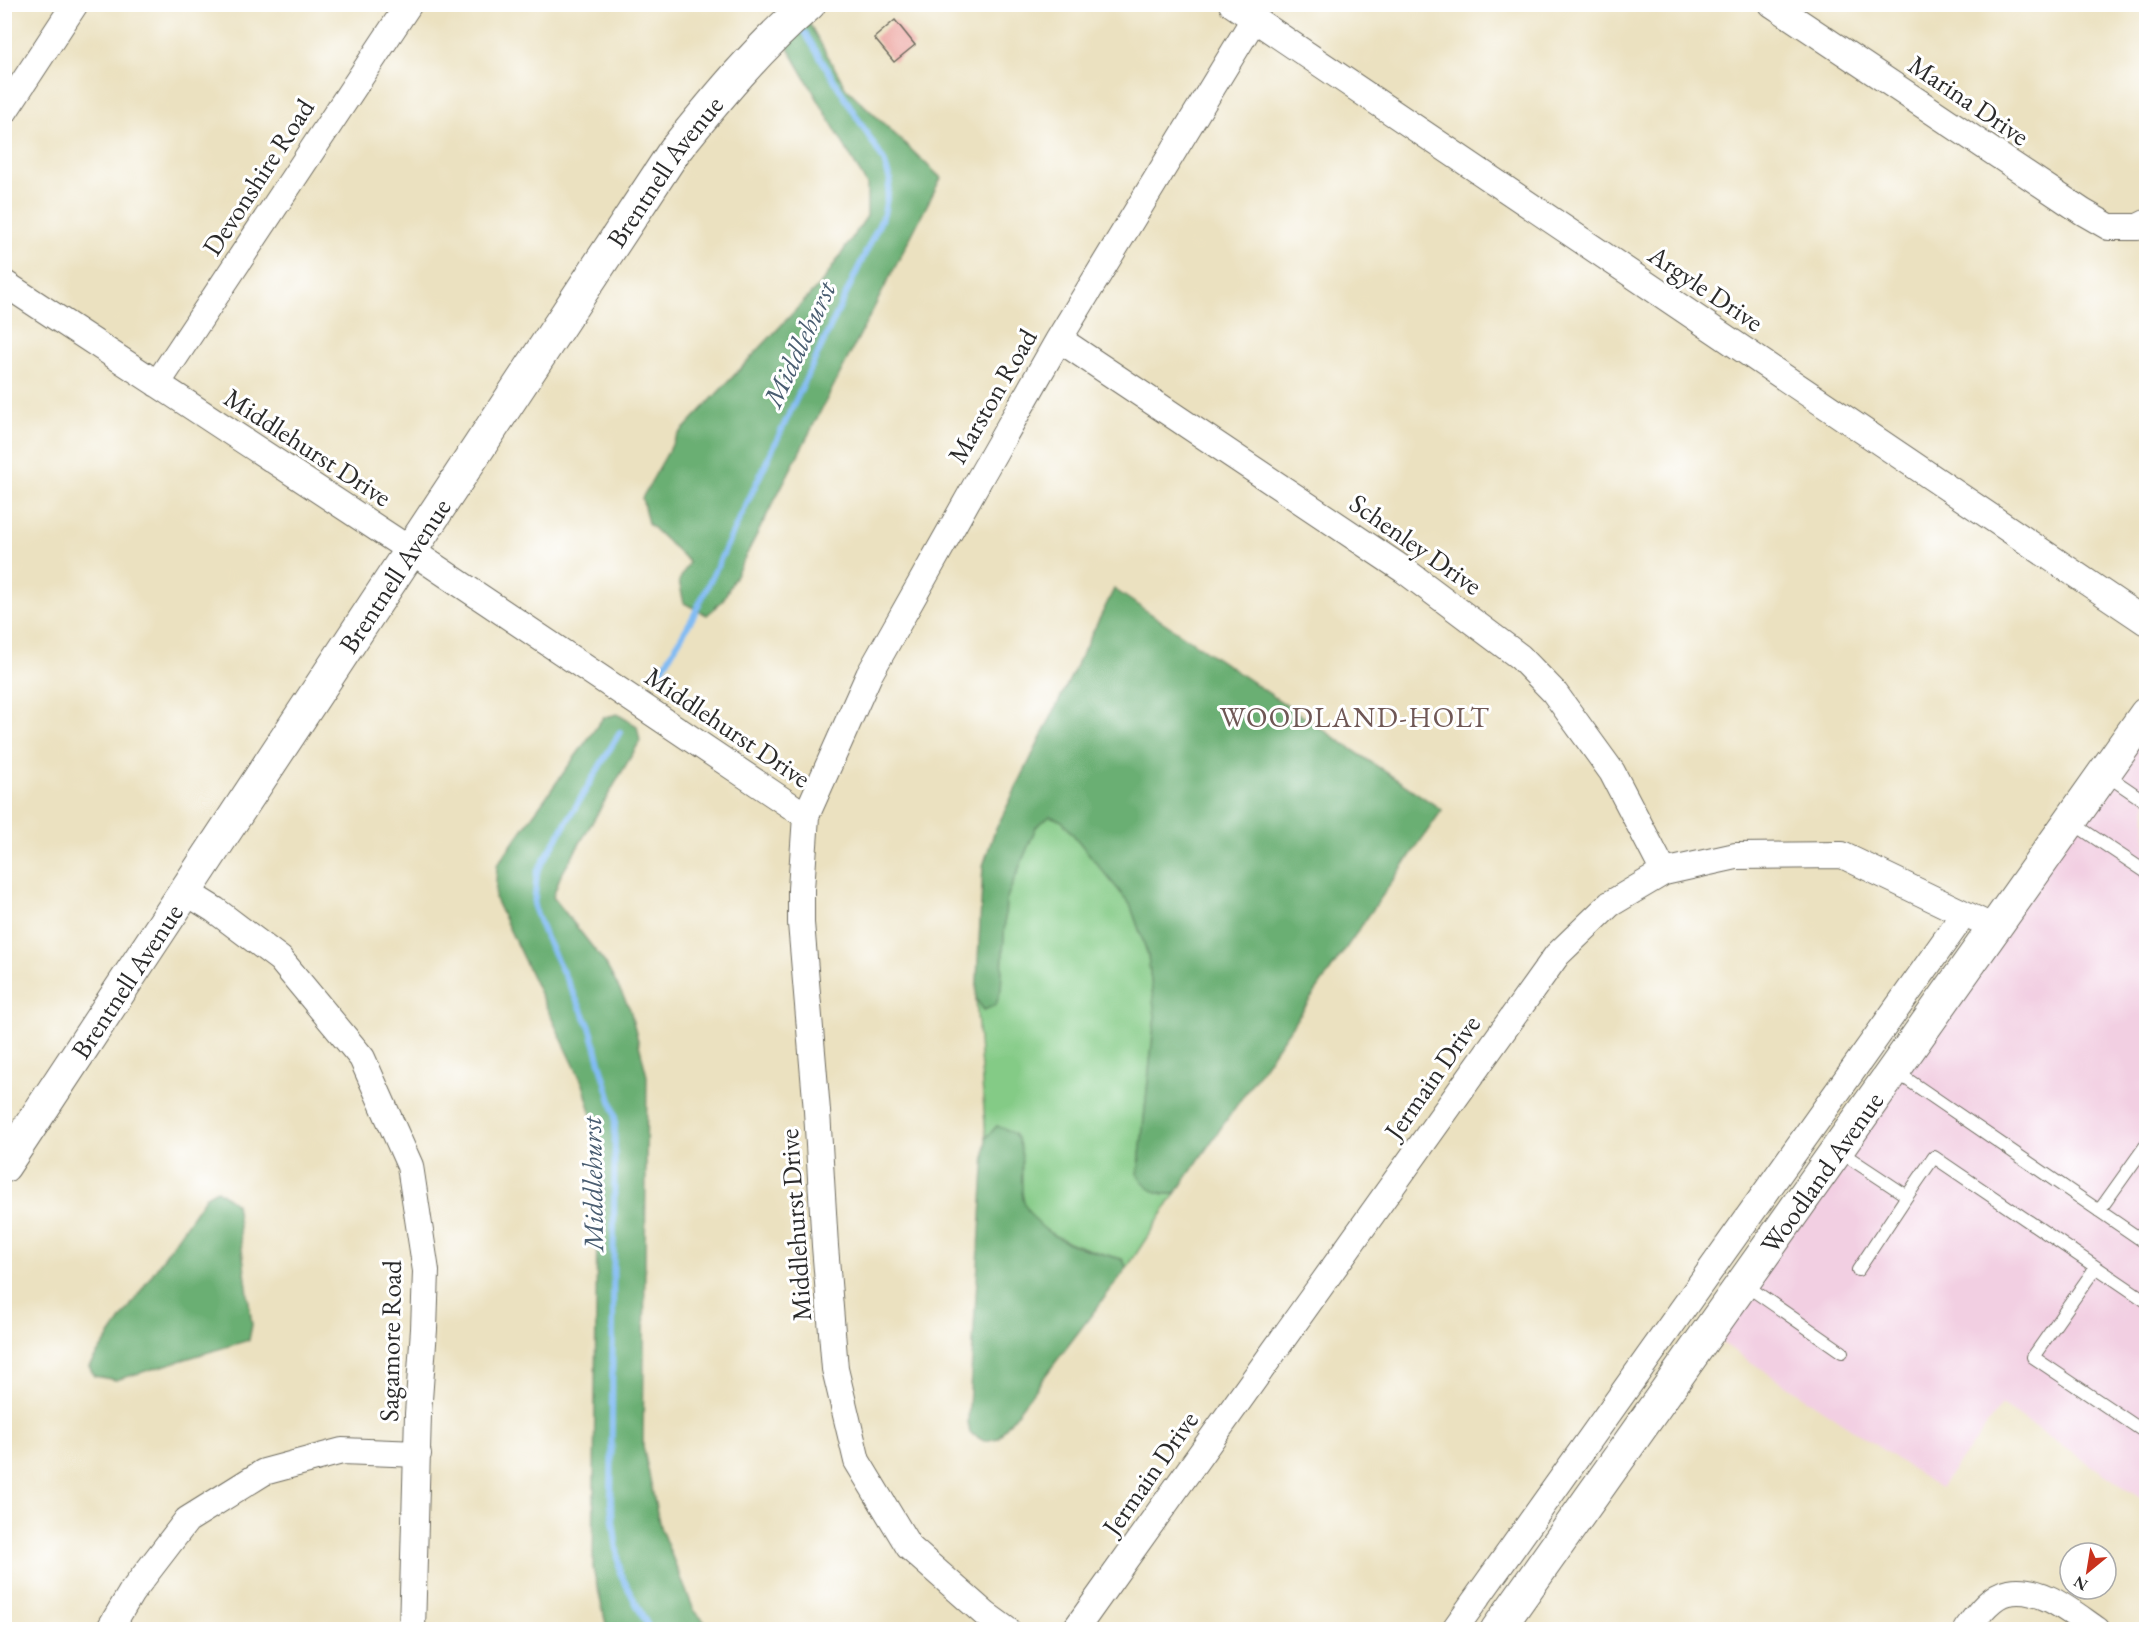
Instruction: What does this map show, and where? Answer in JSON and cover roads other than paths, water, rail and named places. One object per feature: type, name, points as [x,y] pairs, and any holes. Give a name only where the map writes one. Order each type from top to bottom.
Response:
[{"type":"street","points":[[4,112],[75,4]]},
{"type":"street","name":"Devonshire Road","points":[[157,384],[409,4]]},
{"type":"street","name":"Brentnell Avenue","points":[[4,1166],[675,150],[722,92],[781,29],[809,4]]},
{"type":"street","name":"Argyle Drive","points":[[1232,4],[2146,621]]},
{"type":"street","name":"Marina Drive","points":[[1772,4],[2083,212],[2109,227],[2142,225]]},
{"type":"street","name":"Marston Road","points":[[806,816],[870,675],[1059,339],[1254,19]]},
{"type":"street","name":"Middlehurst Drive","points":[[4,283],[410,550],[806,816],[801,923],[817,1111],[825,1246],[835,1369],[857,1461],[909,1547],[985,1614],[1007,1629]]},
{"type":"street","name":"Schenley Drive","points":[[1059,339],[1404,570],[1520,657],[1554,692],[1612,772],[1664,872]]},
{"type":"street","name":"Woodland Avenue","points":[[1497,1629],[2146,714]]},
{"type":"street","name":"Jermain Drive","points":[[1075,1629],[1557,955],[1611,904],[1664,872],[1736,856],[1842,855],[1994,928]]},
{"type":"street","name":"Sagamore Road","points":[[186,892],[215,910],[280,959],[363,1058],[410,1166],[426,1272],[418,1413],[412,1629]]},
{"type":"street","points":[[1454,1629],[1964,914]]},
{"type":"street","points":[[109,1629],[131,1593],[187,1520],[264,1472],[342,1451],[418,1454]]},
{"type":"street","points":[[1966,1629],[1991,1601],[2007,1592],[2026,1592],[2047,1598],[2097,1629]]},
{"type":"lane","points":[[2104,774],[2146,802]]},
{"type":"lane","points":[[2070,821],[2146,872]]},
{"type":"lane","points":[[1894,1071],[2146,1243]]},
{"type":"lane","points":[[2099,1211],[2146,1144]]},
{"type":"lane","points":[[1838,1150],[1907,1196]]},
{"type":"lane","points":[[1858,1270],[1934,1157],[2146,1301]]},
{"type":"lane","points":[[2096,1267],[2033,1357],[2146,1433]]},
{"type":"lane","points":[[1743,1284],[1842,1352]]},
{"type":"waterway","name":"Middlehurst","points":[[659,675],[693,617],[884,214],[890,180],[884,161],[805,33]]},
{"type":"waterway","name":"Middlehurst","points":[[620,732],[537,872],[534,907],[546,938],[590,1027],[615,1115],[611,1505],[620,1573],[650,1630]]},
{"type":"district","name":"WOODLAND-HOLT","points":[[1355,717]]}]
